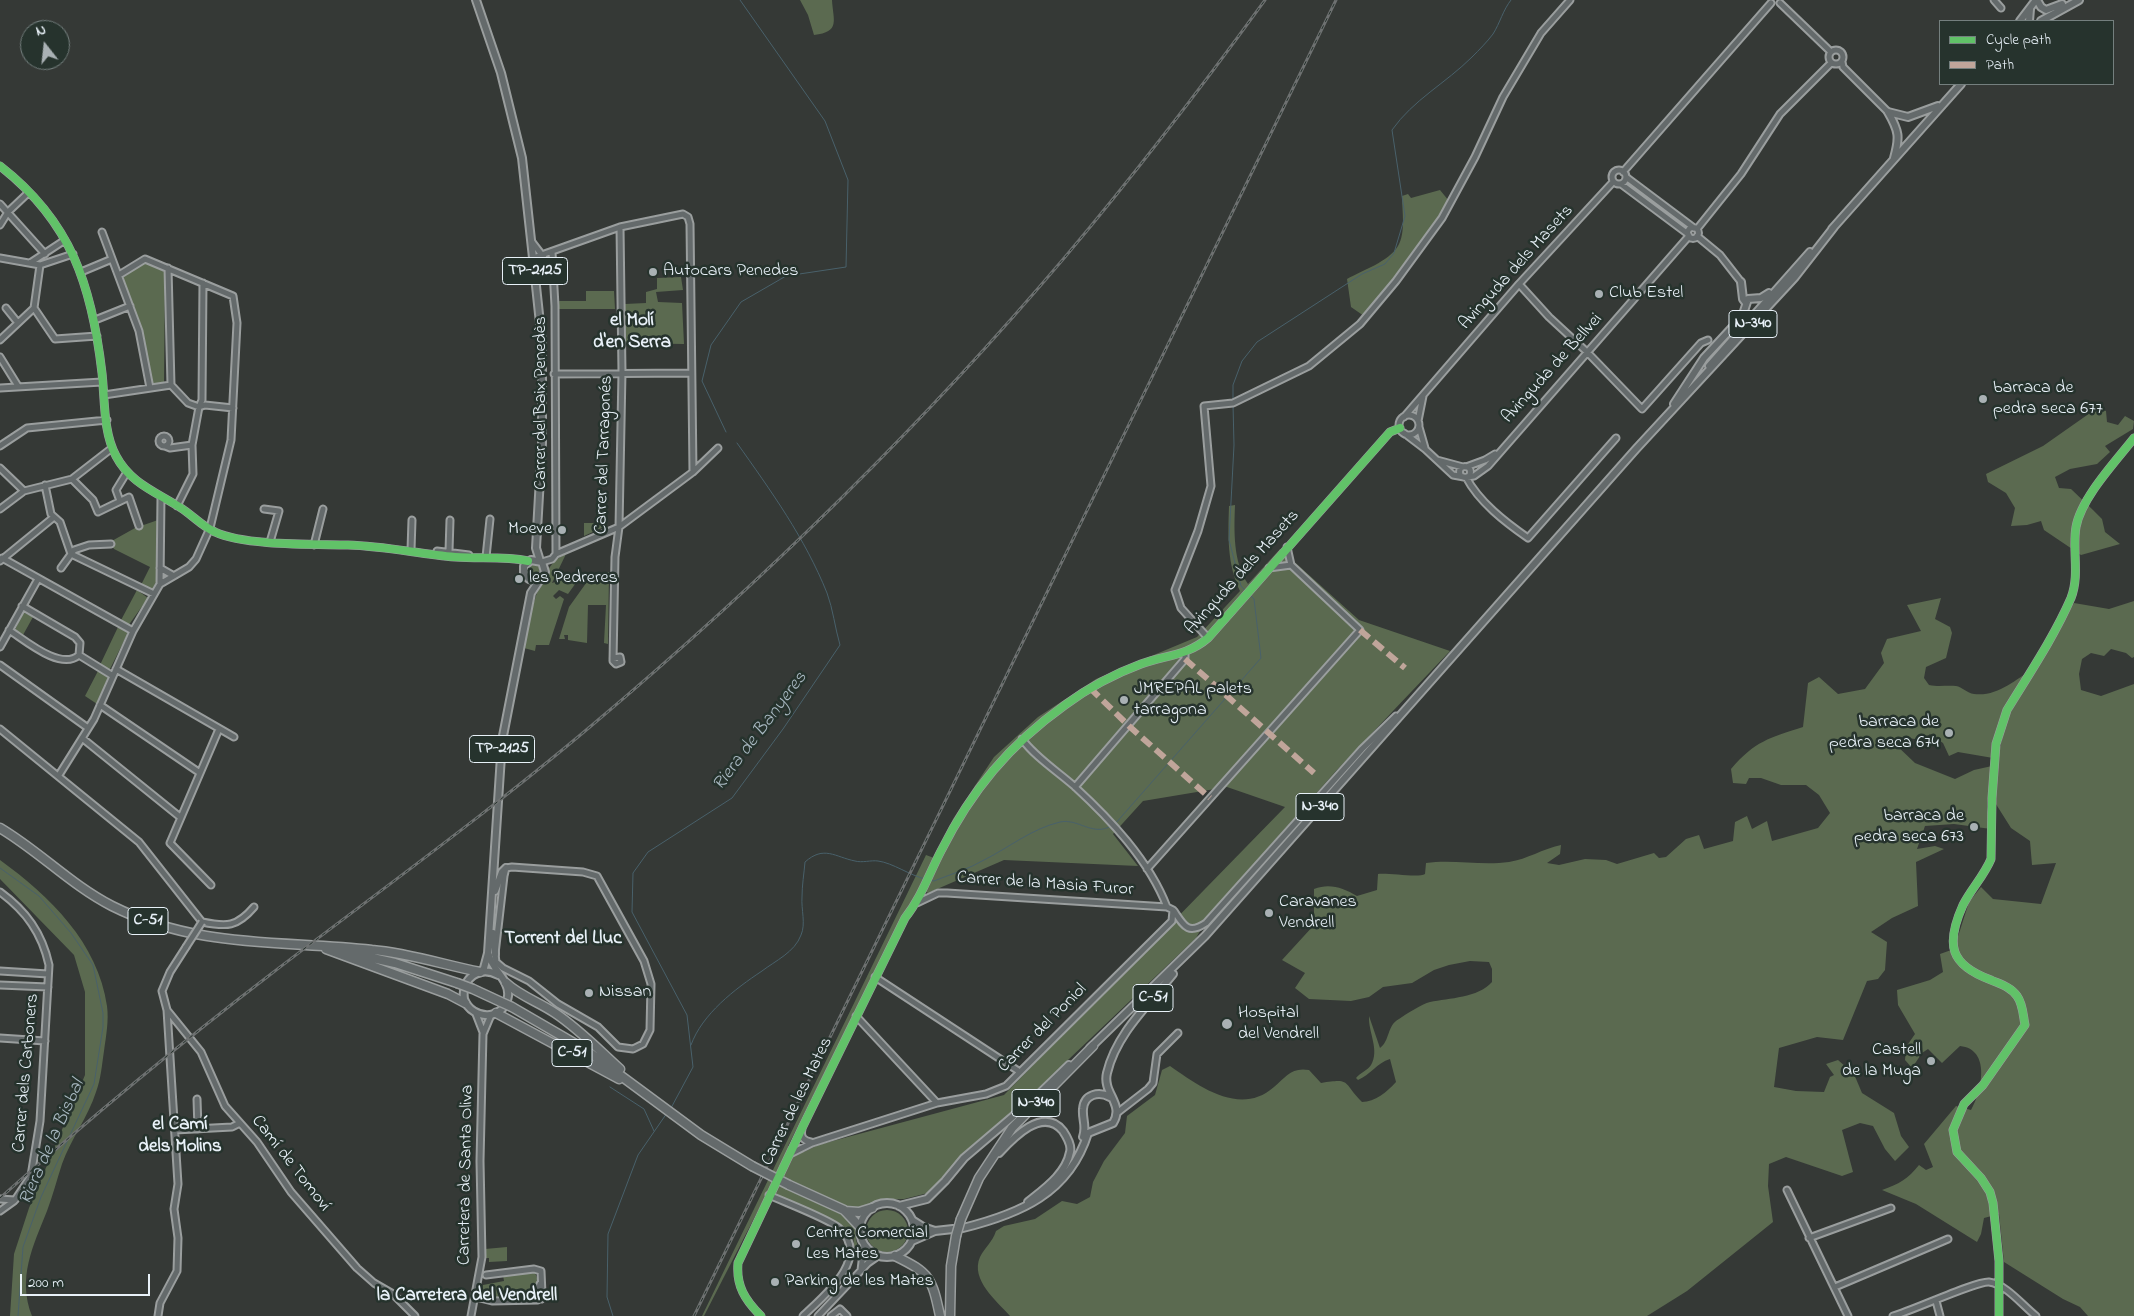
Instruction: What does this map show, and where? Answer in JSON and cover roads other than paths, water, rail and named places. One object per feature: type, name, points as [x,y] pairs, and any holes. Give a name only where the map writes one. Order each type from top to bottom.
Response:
[{"type":"highway","name":"C-51","points":[[0,828],[72,882],[112,906],[160,926],[206,938],[322,947],[395,963],[457,983],[512,1007],[586,1050],[646,1095]]},
{"type":"highway","points":[[322,947],[390,952],[480,972]]},
{"type":"highway","points":[[322,947],[448,994],[465,1003]]},
{"type":"highway","points":[[506,983],[514,991],[555,1013],[589,1039],[646,1095]]},
{"type":"highway","name":"C-51","points":[[494,1014],[646,1095],[752,1166],[789,1185],[844,1210],[859,1212],[872,1208]]},
{"type":"highway","name":"N-340","points":[[950,1316],[954,1233],[985,1166],[1012,1128],[1093,1046]]},
{"type":"highway","name":"C-51","points":[[844,1210],[860,1227]]},
{"type":"highway","points":[[895,1256],[924,1272],[930,1280],[940,1316]]},
{"type":"main road","name":"TP-2125","points":[[476,0],[501,73],[520,148],[534,268],[542,360],[542,443],[536,548],[530,560],[524,566],[531,593]]},
{"type":"main road","points":[[2021,20],[2037,0],[2041,7],[2046,10],[2070,0]]},
{"type":"main road","points":[[2043,20],[2078,0]]},
{"type":"main road","points":[[2029,20],[2031,8]]},
{"type":"main road","points":[[2047,20],[2052,14]]},
{"type":"main road","name":"N-340","points":[[1665,416],[1960,85]]},
{"type":"main road","points":[[1888,112],[1908,117],[1930,111],[1943,104]]},
{"type":"main road","points":[[1888,112],[1898,134],[1898,145],[1894,160]]},
{"type":"main road","points":[[1898,134],[1908,117]]},
{"type":"main road","name":"N-340","points":[[1093,1046],[1205,936],[1665,416],[1727,352],[1795,276],[1834,227]]},
{"type":"main road","points":[[1727,352],[1758,310],[1795,276]]},
{"type":"main road","points":[[1674,404],[1704,358],[1742,317],[1747,305],[1754,298],[1766,296],[1785,280]]},
{"type":"main road","points":[[1741,282],[1758,302],[1758,310]]},
{"type":"main road","points":[[1741,282],[1743,299],[1747,305],[1758,310]]},
{"type":"main road","name":"TP-2125","points":[[491,908],[502,741],[531,593],[544,572],[536,548]]},
{"type":"main road","points":[[530,560],[541,561]]},
{"type":"main road","points":[[525,575],[538,581]]},
{"type":"main road","points":[[492,954],[484,968],[466,982],[463,990],[465,1003],[476,1014],[494,1014],[502,1009],[508,996],[506,983],[490,963],[492,954],[491,908],[499,878],[506,868]]},
{"type":"main road","name":"C-51","points":[[1113,1099],[1107,1089],[1107,1073],[1125,1034],[1173,974],[1180,962]]},
{"type":"main road","points":[[480,972],[490,971],[498,975]]},
{"type":"main road","points":[[912,1220],[914,1230],[912,1241],[905,1251],[895,1256],[878,1256],[864,1245],[860,1227],[864,1216],[872,1208],[888,1203],[899,1206],[927,1199],[970,1152],[1038,1095],[1078,1056],[1093,1046]]},
{"type":"main road","points":[[963,1228],[1002,1218],[1016,1212],[1032,1204],[1061,1180],[1074,1162],[1088,1133],[1113,1123],[1118,1112],[1113,1099],[1099,1093],[1088,1098],[1082,1108],[1085,1132],[1072,1160],[1048,1190],[1016,1212]]},
{"type":"main road","points":[[1085,1120],[1097,1128]]},
{"type":"main road","points":[[985,1166],[1015,1136],[1030,1125],[1046,1122],[1061,1128],[1068,1138],[1071,1152],[1060,1172],[1026,1205]]},
{"type":"main road","points":[[899,1206],[912,1220],[923,1227],[935,1231],[954,1233]]},
{"type":"main road","points":[[912,1241],[935,1231]]},
{"type":"street","points":[[1208,638],[1181,608],[1175,590],[1200,523],[1211,486],[1204,406],[1233,403],[1309,366],[1360,324],[1396,281],[1442,218],[1475,157],[1503,98],[1541,33],[1570,0]]},
{"type":"street","points":[[1994,0],[2001,8]]},
{"type":"street","points":[[1621,184],[1625,174],[1769,2],[1781,1],[1831,52]]},
{"type":"street","points":[[1832,63],[1828,56],[1831,52],[1836,50],[1842,52],[1844,57],[1843,66],[1888,112]]},
{"type":"street","points":[[1832,63],[1842,62]]},
{"type":"street","points":[[1695,228],[1741,174],[1780,114],[1832,63]]},
{"type":"street","points":[[0,166],[28,193],[65,240],[81,272],[95,320],[112,448],[127,472],[140,484],[219,534],[270,542],[314,545],[370,545],[454,557],[530,560]]},
{"type":"street","name":"Avinguda dels Masets","points":[[1404,417],[1519,284],[1613,182],[1614,172],[1625,174]]},
{"type":"street","points":[[1625,174],[1695,228],[1698,236],[1720,255],[1741,282]]},
{"type":"street","points":[[1613,182],[1621,184],[1692,238],[1698,236]]},
{"type":"street","points":[[0,225],[8,212],[28,193]]},
{"type":"street","points":[[0,204],[45,254]]},
{"type":"street","points":[[533,258],[640,221],[683,214],[688,217],[690,224],[690,373],[693,472]]},
{"type":"street","name":"Carrer del Tarragonés","points":[[614,655],[614,557],[619,527],[622,372],[620,227]]},
{"type":"street","name":"Avinguda de Bellvei","points":[[1466,477],[1474,476],[1481,472],[1688,235],[1689,230],[1695,228]]},
{"type":"street","points":[[102,232],[119,274],[138,331],[150,388]]},
{"type":"street","points":[[30,263],[65,240]]},
{"type":"street","points":[[531,240],[543,255]]},
{"type":"street","name":"Carrer del Baix Penedès","points":[[552,252],[556,554]]},
{"type":"street","points":[[0,258],[40,265],[73,254]]},
{"type":"street","points":[[534,268],[543,255]]},
{"type":"street","points":[[81,272],[112,259]]},
{"type":"street","points":[[59,775],[88,728],[133,631],[160,584],[189,567],[196,559],[210,528],[230,450],[237,323],[232,294],[145,259],[119,274]]},
{"type":"street","points":[[0,340],[34,308],[40,265]]},
{"type":"street","points":[[168,268],[171,385],[188,403],[199,407],[205,404],[233,408]]},
{"type":"street","points":[[177,506],[193,474],[192,445],[202,400],[203,283]]},
{"type":"street","points":[[1519,284],[1549,317],[1587,352],[1642,409],[1701,343],[1708,340]]},
{"type":"street","points":[[95,320],[130,306]]},
{"type":"street","points":[[6,308],[18,323]]},
{"type":"street","points":[[34,308],[55,339],[97,336]]},
{"type":"street","points":[[0,357],[18,386]]},
{"type":"street","points":[[554,374],[690,373]]},
{"type":"street","points":[[0,388],[102,382]]},
{"type":"street","points":[[104,395],[171,385]]},
{"type":"street","name":"Avinguda dels Masets","points":[[1419,424],[1423,396]]},
{"type":"street","points":[[1425,448],[1419,424],[1412,415],[1404,417],[1400,422],[1400,428],[1404,433],[1425,448],[1453,475],[1466,477]]},
{"type":"street","points":[[0,446],[27,428],[107,420]]},
{"type":"street","points":[[1404,433],[1413,434],[1419,424]]},
{"type":"street","name":"Avinguda dels Masets","points":[[916,903],[941,850],[984,778],[1022,739],[1065,704],[1102,680],[1142,664],[1195,649],[1208,638],[1390,432],[1400,428]]},
{"type":"street","points":[[1465,467],[1460,473],[1466,477],[1472,488],[1494,511],[1528,538],[1616,438]]},
{"type":"street","points":[[2000,1316],[1999,1261],[1990,1192],[1957,1152],[1953,1130],[1964,1104],[1984,1085],[2025,1025],[2022,1003],[2017,994],[2004,985],[1963,967],[1958,961],[1954,941],[1963,906],[1985,874],[1991,860],[1993,775],[2000,728],[2007,710],[2071,597],[2076,570],[2076,527],[2079,515],[2098,485],[2134,438]]},
{"type":"street","points":[[168,446],[192,445]]},
{"type":"street","points":[[0,509],[24,490],[72,479],[112,448]]},
{"type":"street","points":[[544,572],[550,560],[556,554],[619,527],[693,472],[718,448]]},
{"type":"street","name":"Avinguda de Bellvei","points":[[1465,467],[1485,460],[1498,452]]},
{"type":"street","points":[[1437,460],[1465,467],[1470,471],[1466,477]]},
{"type":"street","points":[[0,468],[24,490]]},
{"type":"street","points":[[120,501],[116,490],[127,472]]},
{"type":"street","points":[[72,479],[93,500],[98,512],[130,497],[139,526]]},
{"type":"street","points":[[45,485],[52,514],[60,522],[71,554],[154,594]]},
{"type":"street","points":[[160,584],[161,497]]},
{"type":"street","points":[[264,509],[279,512],[270,542]]},
{"type":"street","points":[[314,545],[323,510]]},
{"type":"street","points":[[54,517],[1,560],[133,631]]},
{"type":"street","points":[[486,557],[490,519]]},
{"type":"street","points":[[410,550],[412,520]]},
{"type":"street","points":[[448,551],[450,520]]},
{"type":"street","points":[[62,568],[71,554],[89,545],[111,544]]},
{"type":"street","points":[[1147,869],[1360,630],[1291,565],[1287,547]]},
{"type":"street","points":[[410,550],[448,551],[486,557]]},
{"type":"street","points":[[1281,565],[1279,556],[1288,556]]},
{"type":"street","points":[[506,558],[520,566],[525,575]]},
{"type":"street","points":[[541,561],[550,560]]},
{"type":"street","points":[[1269,568],[1291,565]]},
{"type":"street","points":[[160,568],[174,576]]},
{"type":"street","points":[[0,647],[2,637],[9,630],[38,579]]},
{"type":"street","points":[[22,606],[75,637],[80,643],[79,655]]},
{"type":"street","points":[[9,630],[57,659],[67,661],[79,655]]},
{"type":"street","points":[[1173,910],[1183,925],[1189,929],[1199,928],[1206,924],[1362,749],[1446,661],[1458,651]]},
{"type":"street","points":[[1075,788],[1186,659],[1185,652]]},
{"type":"street","points":[[79,655],[113,676]]},
{"type":"street","points":[[0,665],[88,728]]},
{"type":"street","points":[[116,669],[234,737]]},
{"type":"street","points":[[100,705],[200,773]]},
{"type":"street","points":[[0,729],[59,775],[139,842],[202,922],[230,925],[244,919],[254,907]]},
{"type":"street","points":[[211,885],[170,843],[219,729]]},
{"type":"street","points":[[82,738],[180,817]]},
{"type":"street","points":[[1022,739],[1110,822],[1147,869],[1161,892],[1167,907]]},
{"type":"street","points":[[506,868],[583,872],[597,876],[644,961],[651,984],[648,1037],[642,1044],[633,1048],[618,1047],[598,1027],[558,1004],[529,981],[503,968],[496,962],[492,954],[506,868]]},
{"type":"street","name":"Carrer dels Carboners","points":[[0,892],[31,921],[44,944],[49,965],[40,1121],[31,1176],[15,1200],[0,1211]]},
{"type":"street","name":"Carrer de la Masia Furor","points":[[916,903],[938,893],[947,892],[1167,907],[1173,910]]},
{"type":"street","name":"Carrer de les Mates","points":[[761,1316],[741,1292],[737,1275],[738,1263],[875,977],[905,918],[916,903]]},
{"type":"street","name":"Carrer del Poniol","points":[[789,1155],[812,1142],[937,1103],[986,1094],[1006,1086],[1172,921],[1173,910]]},
{"type":"street","points":[[158,1316],[160,1303],[177,1271],[178,1238],[174,1209],[178,1184],[175,1130],[167,1010],[162,991],[170,972],[202,922]]},
{"type":"street","points":[[0,970],[48,974]]},
{"type":"street","points":[[875,977],[1020,1072]]},
{"type":"street","points":[[0,984],[48,987]]},
{"type":"street","name":"Camí de Tomoví","points":[[167,1010],[201,1052],[225,1106],[257,1142],[291,1192],[358,1268],[387,1293],[393,1294],[415,1316]]},
{"type":"street","points":[[476,1014],[483,1034]]},
{"type":"street","points":[[483,1034],[494,1014]]},
{"type":"street","points":[[856,1016],[937,1103]]},
{"type":"street","points":[[1118,1112],[1128,1102],[1141,1097],[1153,1083],[1157,1054],[1178,1033]]},
{"type":"street","name":"Carretera de Santa Oliva","points":[[470,1316],[476,1296],[482,1257],[480,1162],[483,1034]]},
{"type":"street","points":[[0,1038],[45,1041]]},
{"type":"street","points":[[1113,1099],[1128,1102]]},
{"type":"street","points":[[196,1100],[198,1129]]},
{"type":"street","points":[[175,1130],[232,1126],[240,1123]]},
{"type":"street","points":[[803,1126],[802,1136],[805,1140],[812,1142]]},
{"type":"street","name":"Carrer del Poniol","points":[[795,1142],[812,1142]]},
{"type":"street","points":[[1787,1190],[1848,1316]]},
{"type":"street","points":[[769,1195],[838,1227],[847,1238],[851,1250],[848,1266],[832,1290],[803,1316]]},
{"type":"street","points":[[0,1199],[15,1200]]},
{"type":"street","points":[[1810,1238],[1891,1208]]},
{"type":"street","points":[[1835,1287],[1948,1239]]},
{"type":"street","points":[[860,1272],[864,1245]]},
{"type":"street","points":[[818,1316],[878,1256]]},
{"type":"street","points":[[476,1296],[488,1300],[517,1301],[538,1296],[541,1271],[534,1269],[486,1274]]},
{"type":"street","points":[[1893,1316],[1901,1315],[1984,1282],[1999,1286],[2036,1316]]},
{"type":"street","points":[[1936,1301],[1940,1316]]},
{"type":"street","points":[[832,1302],[847,1316]]},
{"type":"street","points":[[831,1316],[840,1308]]},
{"type":"waterway","name":"Riera de Banyeres","points":[[726,432],[702,381],[711,345],[741,302],[786,276],[846,267],[848,180],[825,121],[740,0]]},
{"type":"waterway","points":[[1233,400],[1233,385],[1242,361],[1257,342],[1362,274],[1385,264],[1394,253],[1405,216],[1392,130],[1400,119],[1486,43],[1493,34],[1511,0]]},
{"type":"waterway","points":[[1233,404],[1234,445],[1229,540],[1241,586],[1246,591]]},
{"type":"waterway","name":"Riera de Banyeres","points":[[671,1108],[693,1067],[687,1015],[632,912],[633,873],[648,852],[732,798],[783,729],[840,645],[827,593],[808,553],[775,497],[737,443]]},
{"type":"waterway","points":[[1115,824],[1261,658],[1254,599],[1249,594]]},
{"type":"waterway","points":[[929,880],[934,881],[972,866],[1049,825],[1067,821],[1092,829],[1104,829],[1111,826]]},
{"type":"waterway","points":[[691,1045],[703,1023],[721,1003],[741,986],[784,956],[798,941],[803,926],[802,893],[805,862],[812,857],[824,853],[858,862],[878,861],[925,879]]},
{"type":"waterway","name":"Riera de la Bisbal","points":[[0,868],[39,896],[71,933],[93,965],[103,1013],[103,1027],[94,1084],[41,1197],[23,1247],[18,1316]]},
{"type":"waterway","points":[[610,1087],[644,1109],[654,1131]]},
{"type":"waterway","name":"Riera de Banyeres","points":[[613,1316],[607,1297],[608,1234],[638,1155],[667,1113]]},
{"type":"railway","points":[[0,1198],[202,1028],[473,821],[552,758],[654,672],[778,560],[838,502],[954,382],[1065,257],[1192,98],[1265,0]]},
{"type":"railway","points":[[694,1316],[1336,0]]},
{"type":"place","name":"Autocars Penedes","points":[[653,272]]},
{"type":"place","name":"Club Estel","points":[[1599,294]]},
{"type":"place","name":"barraca de pedra seca 677","points":[[1983,399]]},
{"type":"place","name":"Moeve","points":[[562,530]]},
{"type":"place","name":"les Pedreres","points":[[519,579]]},
{"type":"place","name":"JMREPAL palets tarragona","points":[[1124,700]]},
{"type":"place","name":"barraca de pedra seca 674","points":[[1949,733]]},
{"type":"place","name":"barraca de pedra seca 673","points":[[1974,827]]},
{"type":"place","name":"Caravanes Vendrell","points":[[1269,913]]},
{"type":"place","name":"Nissan","points":[[589,993]]},
{"type":"place","name":"Hospital del Vendrell","points":[[1227,1024]]},
{"type":"place","name":"Castell de la Muga","points":[[1931,1061]]},
{"type":"place","name":"Centre Comercial Les Mates","points":[[796,1244]]},
{"type":"place","name":"Parking de les Mates","points":[[775,1282]]},
{"type":"district","name":"el Molí d'en Serra","points":[[632,333]]},
{"type":"district","name":"Torrent del Lluc","points":[[563,940]]},
{"type":"district","name":"el Camí dels Molins","points":[[180,1137]]},
{"type":"district","name":"la Carretera del Vendrell","points":[[467,1297]]}]
